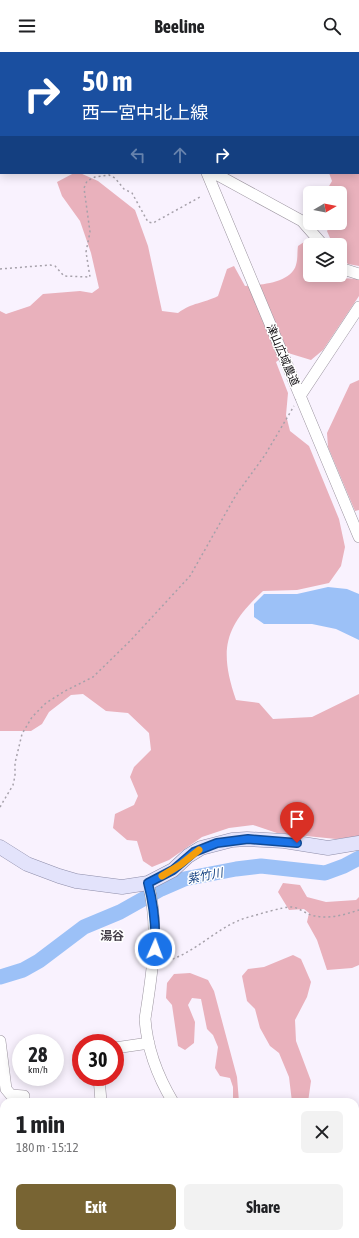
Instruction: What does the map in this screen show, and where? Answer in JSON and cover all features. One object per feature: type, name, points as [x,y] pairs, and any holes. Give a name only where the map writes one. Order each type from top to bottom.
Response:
[{"type":"main road","points":[[0,847],[40,870],[76,881],[122,887],[149,887],[173,870],[188,856],[201,848],[232,840],[268,840],[328,848],[359,844]]},
{"type":"street","name":"津山広域農道","points":[[207,174],[359,538]]},
{"type":"street","points":[[216,174],[302,222],[317,238]]},
{"type":"street","points":[[215,193],[218,185],[226,181]]},
{"type":"street","points":[[347,270],[359,274]]},
{"type":"street","points":[[300,396],[359,307]]},
{"type":"street","points":[[149,887],[153,903],[156,932],[146,1019],[148,1043],[158,1072],[171,1098]]},
{"type":"street","points":[[0,1041],[1,1060],[6,1089],[11,1095],[24,1096]]},
{"type":"street","points":[[124,1047],[148,1043]]},
{"type":"street","points":[[100,1086],[101,1098]]},
{"type":"path","points":[[0,269],[50,265],[55,266],[64,276],[90,277],[86,252],[90,232],[84,188],[87,181],[95,177],[109,175],[115,178],[124,189],[132,193],[148,222],[153,223],[200,197]]},
{"type":"path","points":[[0,807],[13,785],[15,763],[22,734],[32,717],[46,703],[58,695],[94,677],[130,641],[190,576],[236,495],[265,455],[300,396]]},
{"type":"path","points":[[153,963],[164,962],[202,944],[229,924],[281,909],[292,907],[307,914],[326,918],[343,916],[359,910]]},
{"type":"shaded area","points":[[72,174],[82,174],[98,181],[135,210],[148,246],[162,311],[178,313],[183,309],[218,296],[227,269],[234,266],[245,286],[266,284],[282,279],[293,271],[297,263],[298,246],[303,243],[303,282],[347,282],[347,278],[359,279],[359,296],[323,350],[311,360],[288,353],[276,362],[288,393],[286,415],[290,431],[309,446],[339,519],[345,547],[341,566],[329,583],[297,590],[263,591],[240,616],[233,628],[228,640],[227,653],[228,667],[236,700],[259,703],[273,719],[312,717],[359,694],[359,837],[336,839],[277,833],[253,825],[229,828],[202,837],[169,860],[152,867],[143,861],[137,841],[127,840],[113,828],[115,814],[134,805],[138,796],[130,777],[134,767],[151,750],[149,733],[128,713],[106,711],[83,694],[71,695],[49,712],[42,724],[31,731],[0,731],[0,311],[6,314],[30,306],[43,294],[80,291],[92,293],[99,288],[91,253],[80,221],[62,196],[57,182]]},
{"type":"shaded area","points":[[329,174],[359,174],[359,266],[347,263],[347,238],[330,238],[327,231],[347,230],[347,186],[329,186],[332,181]]},
{"type":"shaded area","points":[[359,380],[359,510],[355,511],[328,447],[327,433],[350,384]]},
{"type":"shaded area","points":[[283,883],[300,885],[307,897],[326,902],[356,900],[359,897],[359,965],[352,968],[327,970],[317,940],[307,922],[309,913],[304,909],[289,910],[278,892]]},
{"type":"shaded area","points":[[293,955],[301,959],[311,982],[307,997],[295,1020],[296,1041],[311,1081],[309,1098],[292,1098],[289,1077],[279,1053],[270,1046],[260,1028],[255,1009],[247,1001],[242,976],[248,969],[264,967]]},
{"type":"shaded area","points":[[190,973],[208,980],[214,991],[237,1077],[239,1098],[233,1098],[233,1087],[230,1078],[220,1076],[215,1068],[218,1047],[213,1035],[207,1029],[201,999],[192,998],[188,1005],[195,1022],[194,1043],[185,1050],[178,1046],[172,1005],[166,998],[167,983],[174,974]]},
{"type":"water","points":[[328,587],[347,589],[359,594],[359,640],[336,629],[312,624],[264,624],[254,617],[254,604],[264,594],[297,594]]},
{"type":"waterway","name":"紫竹川","points":[[0,977],[23,970],[39,961],[84,927],[120,912],[161,889],[184,879],[236,869],[261,866],[325,873],[344,866],[359,858]]},
{"type":"slow traffic","points":[[162,876],[173,870],[188,856],[199,850]]},
{"type":"district","name":"湯谷","points":[[112,936]]},
{"type":"route","points":[[155,949],[156,932],[153,903],[148,883],[173,870],[194,852],[217,843],[248,839],[297,843]]}]
